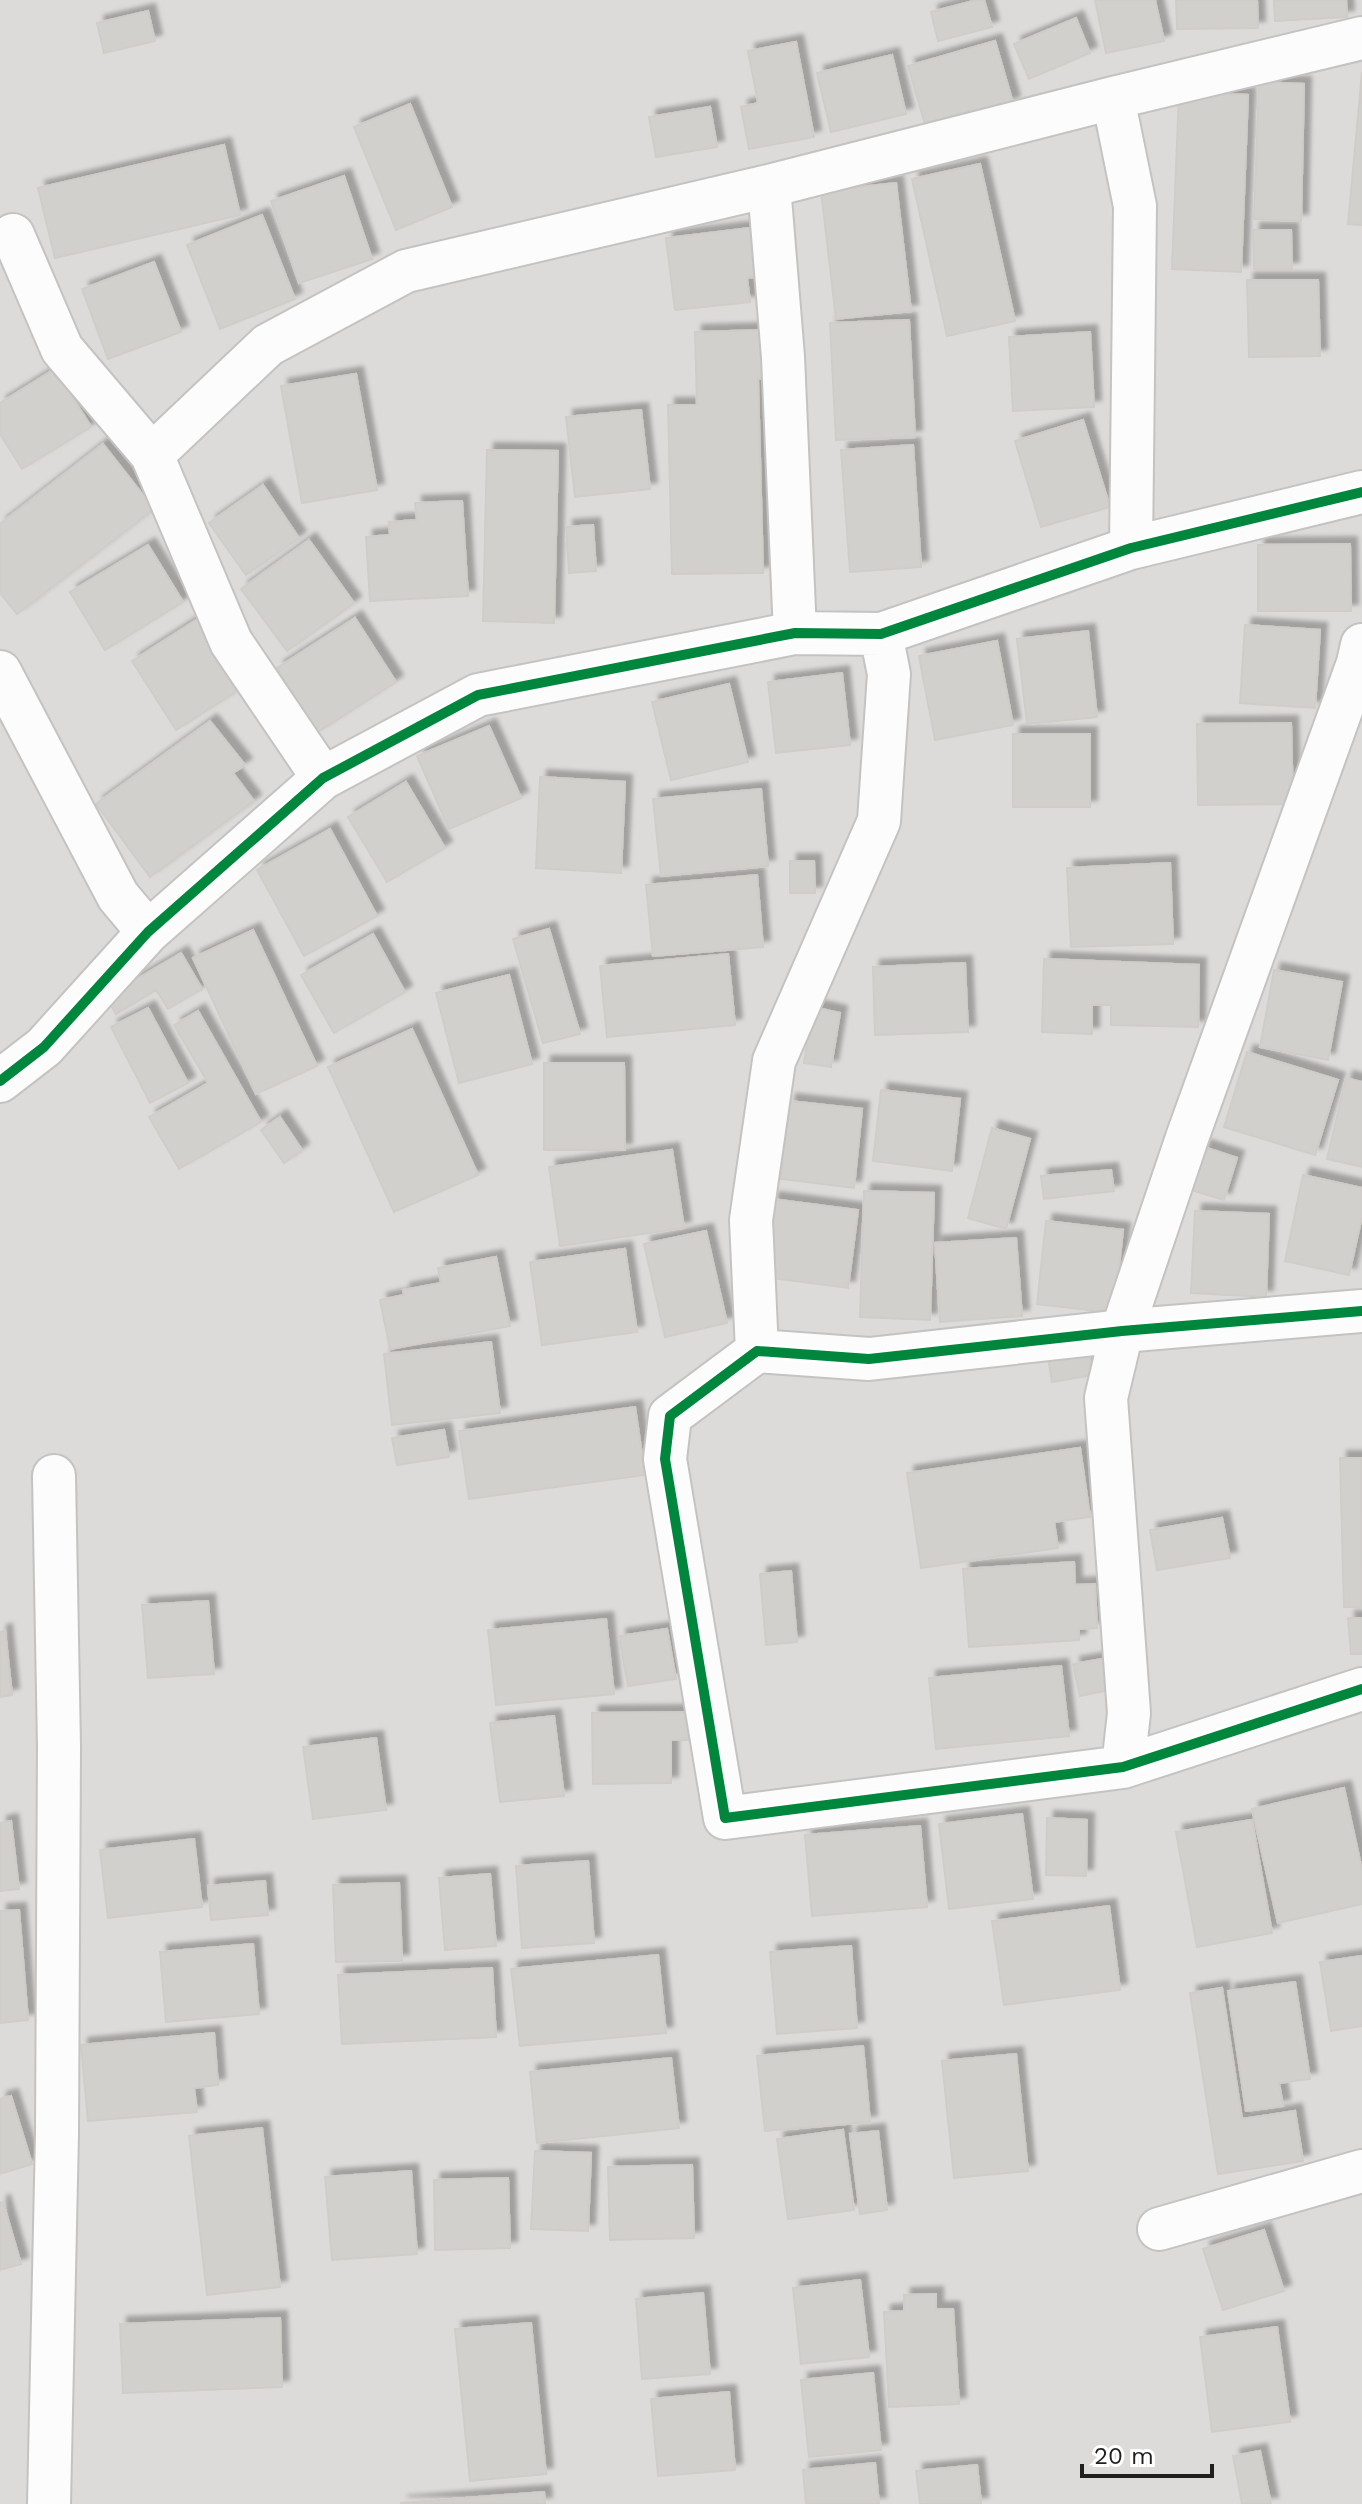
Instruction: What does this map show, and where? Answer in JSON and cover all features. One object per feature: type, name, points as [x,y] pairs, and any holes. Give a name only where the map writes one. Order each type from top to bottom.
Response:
[{"type":"street","points":[[152,455],[268,345],[406,271],[769,186],[1362,38]]},
{"type":"street","points":[[1113,98],[1135,206],[1131,548]]},
{"type":"street","points":[[769,186],[783,357],[795,633]]},
{"type":"street","points":[[13,235],[62,349],[152,455],[231,642],[323,778]]},
{"type":"street","points":[[0,1081],[44,1047],[148,932],[323,778],[478,695],[795,633],[881,634],[1131,548],[1362,492]]},
{"type":"street","points":[[757,1351],[751,1220],[774,1061],[879,821],[889,674],[881,634]]},
{"type":"street","points":[[1123,1767],[1129,1713],[1106,1398],[1122,1331],[1187,1138],[1362,645]]},
{"type":"street","points":[[0,672],[118,896],[148,932]]},
{"type":"street","points":[[1362,1311],[1122,1331],[869,1359],[757,1351],[670,1416],[665,1459],[725,1818],[1123,1767],[1362,1689]]},
{"type":"street","points":[[49,2504],[57,2134],[59,1761],[54,1476]]},
{"type":"street","points":[[1159,2229],[1362,2171]]},
{"type":"shaded area","points":[[0,0],[1362,0],[1362,2504],[0,2504]]},
{"type":"building","points":[[984,0],[992,27],[938,41],[931,12]]},
{"type":"building","points":[[1095,0],[1155,0],[1164,41],[1106,53]]},
{"type":"building","points":[[1176,0],[1257,0],[1258,28],[1177,29]]},
{"type":"building","points":[[1274,0],[1346,0],[1347,17],[1275,21]]},
{"type":"building","points":[[148,11],[155,41],[104,53],[97,23]]},
{"type":"building","points":[[1076,18],[1090,53],[1029,79],[1014,44]]},
{"type":"building","points":[[995,41],[1013,103],[926,128],[908,66]]},
{"type":"building","points":[[796,42],[814,137],[749,149],[741,107],[758,103],[748,51]]},
{"type":"building","points":[[892,55],[906,114],[831,132],[817,73]]},
{"type":"building","points":[[1362,72],[1362,225],[1348,224]]},
{"type":"building","points":[[1259,82],[1304,84],[1301,221],[1254,219]]},
{"type":"building","points":[[1179,92],[1248,95],[1241,272],[1172,269]]},
{"type":"building","points":[[410,104],[452,207],[396,230],[354,127]]},
{"type":"building","points":[[710,107],[717,147],[656,157],[649,117]]},
{"type":"building","points":[[224,145],[240,215],[55,258],[38,188]]},
{"type":"building","points":[[980,164],[1015,321],[947,336],[912,179]]},
{"type":"building","points":[[344,176],[372,259],[299,283],[271,201]]},
{"type":"building","points":[[896,183],[911,311],[836,319],[821,191]]},
{"type":"building","points":[[262,215],[295,299],[220,329],[187,245]]},
{"type":"building","points":[[749,228],[755,277],[747,278],[750,302],[675,310],[666,238]]},
{"type":"building","points":[[1253,230],[1291,230],[1292,269],[1254,269]]},
{"type":"building","points":[[154,262],[181,332],[108,359],[82,289]]},
{"type":"building","points":[[1247,280],[1318,280],[1320,356],[1249,357]]},
{"type":"building","points":[[909,320],[915,437],[836,440],[830,323]]},
{"type":"building","points":[[767,330],[768,379],[758,379],[763,573],[672,574],[668,405],[697,405],[695,332]]},
{"type":"building","points":[[1090,332],[1094,407],[1013,411],[1009,337]]},
{"type":"building","points":[[55,369],[91,427],[22,469],[0,434],[0,403]]},
{"type":"building","points":[[356,374],[377,490],[302,503],[281,386]]},
{"type":"building","points":[[641,410],[650,489],[575,497],[566,417]]},
{"type":"building","points":[[1083,420],[1110,507],[1041,527],[1015,441]]},
{"type":"building","points":[[103,444],[154,509],[17,614],[0,593],[0,524]]},
{"type":"building","points":[[913,445],[921,567],[850,572],[841,450]]},
{"type":"building","points":[[487,450],[558,451],[554,623],[483,621]]},
{"type":"building","points":[[263,485],[299,538],[246,575],[209,523]]},
{"type":"building","points":[[462,501],[468,596],[370,601],[366,537],[390,535],[389,522],[417,520],[415,503]]},
{"type":"building","points":[[593,525],[596,571],[569,573],[566,527]]},
{"type":"building","points":[[309,540],[354,603],[287,651],[241,589]]},
{"type":"building","points":[[1350,544],[1351,611],[1258,611],[1258,545]]},
{"type":"building","points":[[148,545],[183,602],[105,650],[70,592]]},
{"type":"building","points":[[355,618],[396,682],[318,732],[277,668]]},
{"type":"building","points":[[198,619],[242,688],[176,730],[132,661]]},
{"type":"building","points":[[1245,625],[1320,630],[1315,708],[1240,703]]},
{"type":"building","points":[[1088,631],[1097,717],[1027,724],[1017,639]]},
{"type":"building","points":[[997,641],[1013,725],[935,740],[919,656]]},
{"type":"building","points":[[842,673],[850,745],[776,753],[768,682]]},
{"type":"building","points":[[729,684],[748,762],[671,780],[652,702]]},
{"type":"building","points":[[210,721],[245,765],[233,773],[254,801],[150,877],[96,804]]},
{"type":"building","points":[[1291,723],[1293,804],[1198,805],[1197,724]]},
{"type":"building","points":[[489,726],[521,798],[449,829],[417,756]]},
{"type":"building","points":[[1013,734],[1090,734],[1090,807],[1013,807]]},
{"type":"building","points":[[540,777],[625,782],[621,873],[536,868]]},
{"type":"building","points":[[406,782],[445,848],[387,882],[348,817]]},
{"type":"building","points":[[761,789],[768,866],[661,876],[653,799]]},
{"type":"building","points":[[330,829],[377,916],[304,956],[257,870]]},
{"type":"building","points":[[790,861],[814,861],[815,893],[790,893]]},
{"type":"building","points":[[1170,863],[1173,944],[1071,947],[1067,868]]},
{"type":"building","points":[[757,875],[763,947],[653,956],[646,885]]},
{"type":"building","points":[[549,929],[580,1034],[543,1043],[513,939]]},
{"type":"building","points":[[253,930],[317,1066],[256,1094],[193,958]]},
{"type":"building","points":[[373,934],[405,992],[334,1033],[301,975]]},
{"type":"building","points":[[181,953],[202,989],[168,1009],[156,990],[116,1014],[106,997]]},
{"type":"building","points":[[728,954],[735,1025],[607,1037],[600,966]]},
{"type":"building","points":[[1044,959],[1199,965],[1198,1027],[1111,1025],[1111,1005],[1092,1005],[1092,1034],[1042,1032]]},
{"type":"building","points":[[965,963],[968,1032],[875,1035],[873,967]]},
{"type":"building","points":[[1274,970],[1342,982],[1328,1060],[1260,1047]]},
{"type":"building","points":[[509,975],[532,1064],[459,1083],[436,993]]},
{"type":"building","points":[[813,1007],[840,1013],[831,1067],[804,1063]]},
{"type":"building","points":[[148,1008],[188,1083],[150,1103],[111,1027]]},
{"type":"building","points":[[198,1011],[261,1122],[179,1169],[149,1117],[208,1083],[174,1025]]},
{"type":"building","points":[[412,1029],[478,1175],[394,1212],[328,1067]]},
{"type":"building","points":[[1247,1052],[1338,1080],[1315,1155],[1224,1127]]},
{"type":"building","points":[[544,1063],[624,1063],[625,1150],[544,1150]]},
{"type":"building","points":[[1346,1078],[1362,1082],[1362,1167],[1327,1159]]},
{"type":"building","points":[[881,1090],[960,1099],[952,1171],[873,1161]]},
{"type":"building","points":[[789,1101],[862,1109],[854,1188],[781,1179]]},
{"type":"building","points":[[280,1117],[302,1150],[284,1163],[261,1130]]},
{"type":"building","points":[[992,1128],[1030,1139],[1006,1229],[968,1218]]},
{"type":"building","points":[[1204,1147],[1237,1158],[1224,1200],[1191,1190]]},
{"type":"building","points":[[672,1150],[684,1228],[560,1246],[549,1167]]},
{"type":"building","points":[[1111,1170],[1114,1191],[1044,1199],[1041,1176]]},
{"type":"building","points":[[1303,1175],[1362,1188],[1362,1216],[1349,1275],[1285,1261]]},
{"type":"building","points":[[864,1191],[934,1193],[930,1320],[860,1317]]},
{"type":"building","points":[[772,1199],[858,1210],[848,1288],[763,1277]]},
{"type":"building","points":[[1195,1211],[1269,1214],[1266,1297],[1191,1293]]},
{"type":"building","points":[[1046,1221],[1123,1230],[1114,1313],[1037,1304]]},
{"type":"building","points":[[706,1231],[727,1323],[665,1337],[644,1244]]},
{"type":"building","points":[[1016,1238],[1022,1316],[940,1322],[935,1243]]},
{"type":"building","points":[[625,1249],[637,1332],[542,1345],[530,1262]]},
{"type":"building","points":[[496,1257],[510,1326],[390,1349],[380,1300],[404,1295],[403,1290],[441,1283],[438,1268]]},
{"type":"building","points":[[491,1342],[500,1413],[392,1425],[384,1354]]},
{"type":"building","points":[[1088,1346],[1093,1375],[1052,1382],[1047,1352]]},
{"type":"building","points":[[635,1407],[645,1475],[469,1499],[459,1431]]},
{"type":"building","points":[[444,1430],[449,1457],[397,1465],[392,1438]]},
{"type":"building","points":[[1080,1448],[1090,1517],[1054,1522],[1058,1548],[921,1568],[907,1473]]},
{"type":"building","points":[[1340,1458],[1361,1458],[1362,1607],[1344,1607]]},
{"type":"building","points":[[1222,1518],[1230,1558],[1157,1570],[1150,1530]]},
{"type":"building","points":[[1074,1562],[1075,1585],[1095,1584],[1097,1628],[1079,1629],[1079,1640],[969,1647],[963,1569]]},
{"type":"building","points":[[791,1571],[797,1642],[766,1645],[760,1574]]},
{"type":"building","points":[[208,1601],[214,1674],[148,1678],[142,1605]]},
{"type":"building","points":[[1348,1618],[1362,1618],[1362,1654],[1351,1654]]},
{"type":"building","points":[[606,1619],[614,1694],[496,1705],[488,1630]]},
{"type":"building","points":[[667,1629],[676,1679],[628,1686],[619,1636]]},
{"type":"building","points":[[5,1631],[12,1695],[0,1697],[0,1632]]},
{"type":"building","points":[[1114,1657],[1120,1688],[1080,1696],[1073,1664]]},
{"type":"building","points":[[1061,1666],[1069,1736],[936,1749],[929,1678]]},
{"type":"building","points":[[689,1712],[690,1740],[671,1740],[671,1783],[593,1784],[592,1713]]},
{"type":"building","points":[[554,1716],[564,1796],[500,1802],[490,1723]]},
{"type":"building","points":[[376,1738],[386,1810],[313,1819],[303,1747]]},
{"type":"building","points":[[1344,1788],[1362,1870],[1362,1904],[1278,1923],[1252,1809]]},
{"type":"building","points":[[1022,1814],[1033,1899],[949,1909],[939,1824]]},
{"type":"building","points":[[1047,1818],[1087,1820],[1086,1876],[1046,1875]]},
{"type":"building","points":[[1252,1820],[1272,1933],[1197,1947],[1176,1832]]},
{"type":"building","points":[[11,1821],[19,1889],[0,1891],[0,1823]]},
{"type":"building","points":[[920,1826],[927,1907],[812,1916],[805,1835]]},
{"type":"building","points":[[194,1839],[202,1907],[108,1918],[100,1850]]},
{"type":"building","points":[[588,1861],[594,1943],[522,1948],[516,1866]]},
{"type":"building","points":[[490,1874],[496,1946],[445,1950],[439,1878]]},
{"type":"building","points":[[265,1881],[268,1915],[211,1920],[208,1886]]},
{"type":"building","points":[[399,1883],[402,1961],[336,1962],[333,1885]]},
{"type":"building","points":[[1109,1906],[1120,1990],[1004,2005],[992,1921]]},
{"type":"building","points":[[19,1910],[28,2020],[0,2023],[0,1911]]},
{"type":"building","points":[[253,1944],[259,2014],[166,2022],[160,1952]]},
{"type":"building","points":[[851,1946],[857,2028],[777,2034],[770,1952]]},
{"type":"building","points":[[658,1955],[666,2033],[520,2046],[511,1969]]},
{"type":"building","points":[[1362,1956],[1362,2026],[1331,2031],[1320,1962]]},
{"type":"building","points":[[492,1968],[496,2037],[342,2044],[338,1975]]},
{"type":"building","points":[[1295,1982],[1310,2079],[1279,2083],[1283,2106],[1246,2111],[1228,1991]]},
{"type":"building","points":[[1222,1988],[1242,2119],[1295,2111],[1303,2161],[1218,2174],[1190,1993]]},
{"type":"building","points":[[214,2033],[218,2085],[194,2088],[197,2112],[88,2121],[81,2045]]},
{"type":"building","points":[[863,2046],[870,2122],[765,2131],[757,2056]]},
{"type":"building","points":[[1016,2054],[1028,2171],[954,2178],[942,2061]]},
{"type":"building","points":[[671,2058],[679,2128],[537,2143],[530,2072]]},
{"type":"building","points":[[11,2096],[32,2164],[0,2174],[0,2099]]},
{"type":"building","points":[[262,2128],[280,2287],[207,2295],[189,2136]]},
{"type":"building","points":[[843,2130],[854,2210],[788,2219],[777,2139]]},
{"type":"building","points":[[878,2131],[887,2210],[860,2214],[850,2134]]},
{"type":"building","points":[[535,2151],[591,2153],[588,2231],[531,2229]]},
{"type":"building","points":[[692,2165],[694,2238],[610,2240],[608,2167]]},
{"type":"building","points":[[411,2171],[417,2254],[332,2260],[325,2177]]},
{"type":"building","points":[[508,2178],[510,2248],[435,2250],[434,2180]]},
{"type":"building","points":[[3,2202],[21,2264],[0,2270],[0,2203]]},
{"type":"building","points":[[1264,2230],[1284,2291],[1223,2310],[1203,2249]]},
{"type":"building","points":[[860,2280],[869,2357],[801,2364],[793,2288]]},
{"type":"building","points":[[703,2293],[710,2374],[642,2379],[636,2299]]},
{"type":"building","points":[[936,2294],[936,2309],[953,2309],[959,2404],[889,2407],[884,2312],[904,2311],[904,2295]]},
{"type":"building","points":[[280,2318],[282,2387],[123,2393],[120,2324]]},
{"type":"building","points":[[531,2323],[546,2474],[470,2481],[455,2329]]},
{"type":"building","points":[[1277,2327],[1290,2422],[1212,2432],[1200,2337]]},
{"type":"building","points":[[873,2373],[881,2450],[809,2457],[801,2380]]},
{"type":"building","points":[[729,2392],[735,2470],[658,2476],[651,2399]]},
{"type":"building","points":[[1260,2451],[1271,2504],[1242,2504],[1233,2456]]},
{"type":"building","points":[[875,2463],[879,2504],[806,2504],[803,2470]]},
{"type":"building","points":[[977,2465],[981,2504],[920,2504],[916,2471]]},
{"type":"building","points":[[544,2492],[545,2504],[400,2503]]},
{"type":"cycle path","points":[[0,1081],[44,1047],[148,932],[323,778],[478,695],[795,633],[881,634],[1131,548],[1362,492]]},
{"type":"cycle path","points":[[1362,1311],[1122,1331],[869,1359],[757,1351],[670,1416],[665,1459],[725,1818],[1123,1767],[1362,1689]]}]
